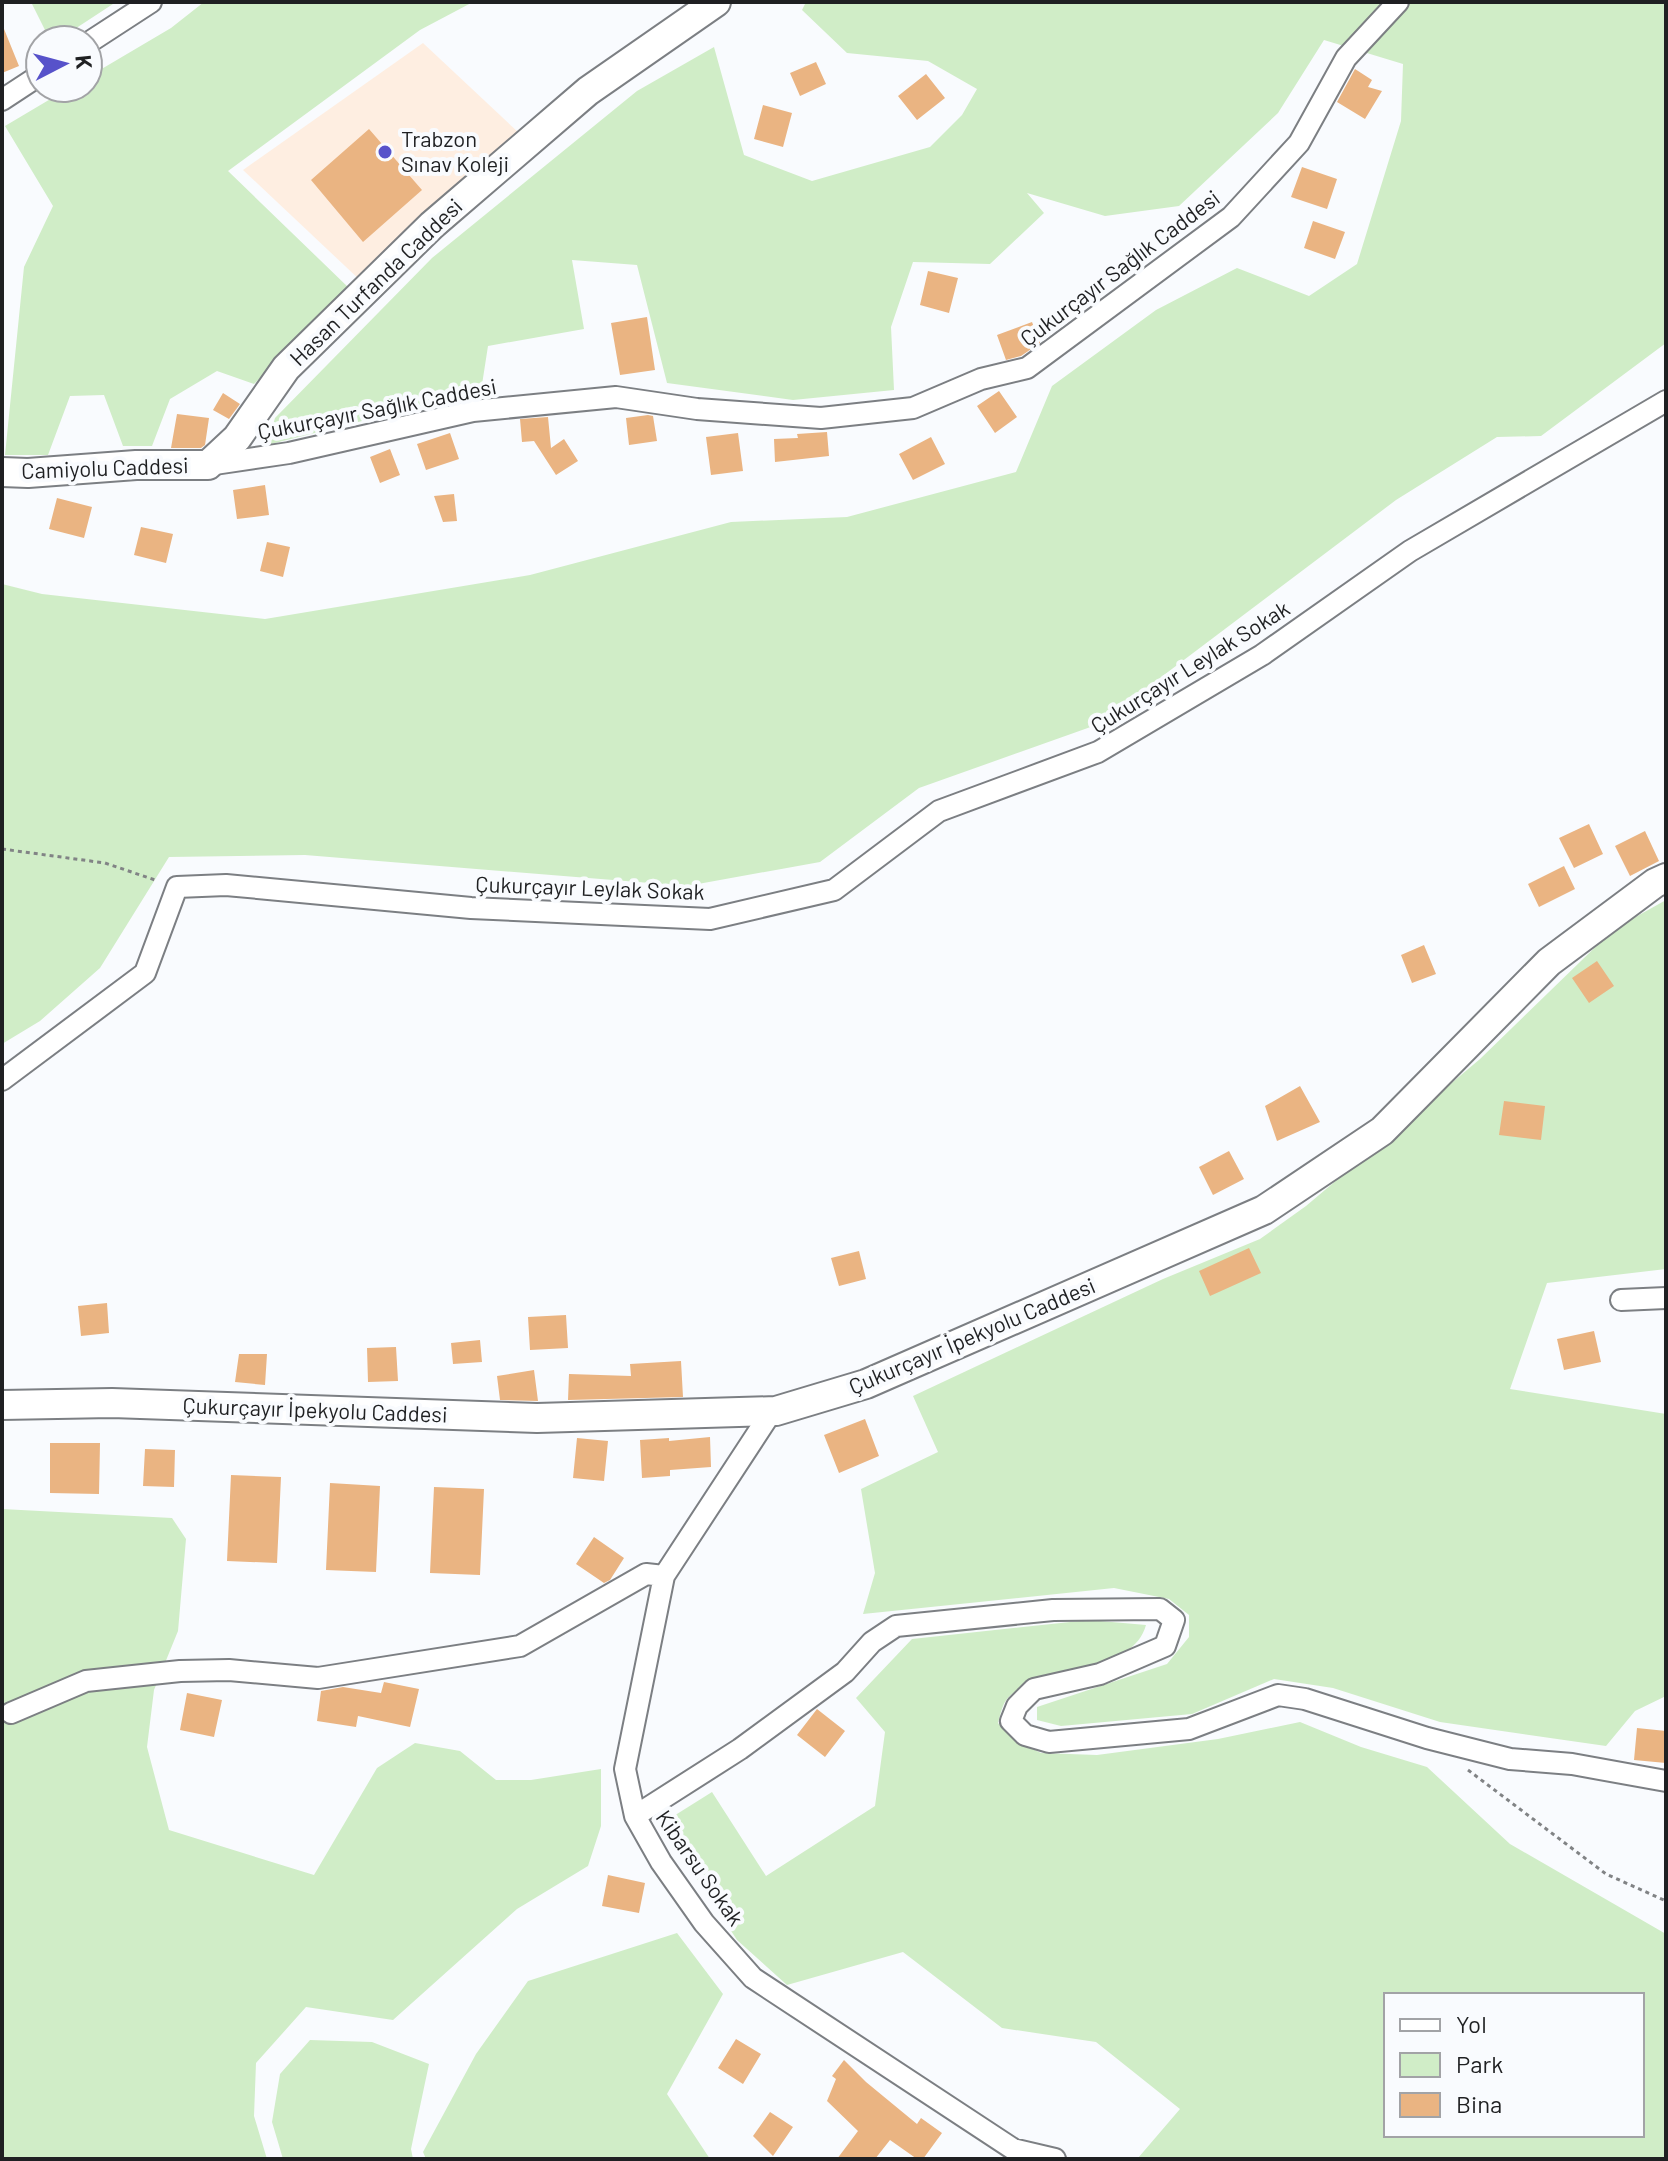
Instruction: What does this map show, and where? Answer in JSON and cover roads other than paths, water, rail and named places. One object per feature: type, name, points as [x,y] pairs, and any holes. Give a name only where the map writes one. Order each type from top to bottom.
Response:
[{"type":"street","points":[[104,33],[151,2]]},
{"type":"street","name":"Hasan Turfanda Caddesi","points":[[208,465],[237,438],[286,368],[432,225],[588,91],[716,2]]},
{"type":"street","name":"Çukurçayır Sağlık Caddesi","points":[[208,465],[289,453],[473,411],[616,397],[697,409],[821,418],[913,408],[981,379],[1027,368],[1231,217],[1299,143],[1346,58],[1398,2]]},
{"type":"street","points":[[2,100],[24,86]]},
{"type":"street","name":"Çukurçayır Leylak Sokak","points":[[2,1080],[145,973],[177,887],[226,885],[471,908],[710,919],[834,890],[939,811],[1098,752],[1262,655],[1410,551],[1666,401]]},
{"type":"street","name":"Camiyolu Caddesi","points":[[2,472],[136,465],[208,465]]},
{"type":"street","name":"Çukurçayır İpekyolu Caddesi","points":[[2,1405],[112,1403],[537,1418],[772,1411],[866,1384],[1264,1210],[1382,1131],[1549,962],[1666,878]]},
{"type":"street","points":[[1621,1300],[1666,1298]]},
{"type":"street","name":"Kibarsu Sokak","points":[[772,1411],[664,1576],[625,1769],[635,1816],[661,1862],[704,1923],[753,1978],[1013,2149],[1055,2159]]},
{"type":"street","points":[[11,1713],[86,1681],[180,1671],[229,1670],[318,1678],[520,1646],[646,1574],[664,1576]]},
{"type":"street","points":[[635,1816],[740,1749],[845,1672],[872,1642],[896,1626],[1053,1610],[1160,1609],[1174,1620],[1165,1646],[1100,1674],[1034,1689],[1017,1706],[1011,1721],[1025,1735],[1049,1742],[1189,1729],[1278,1695],[1305,1699],[1427,1738],[1510,1759],[1572,1764],[1666,1781]]},
{"type":"place","name":"Trabzon Sınav Koleji","points":[[385,152]]}]
